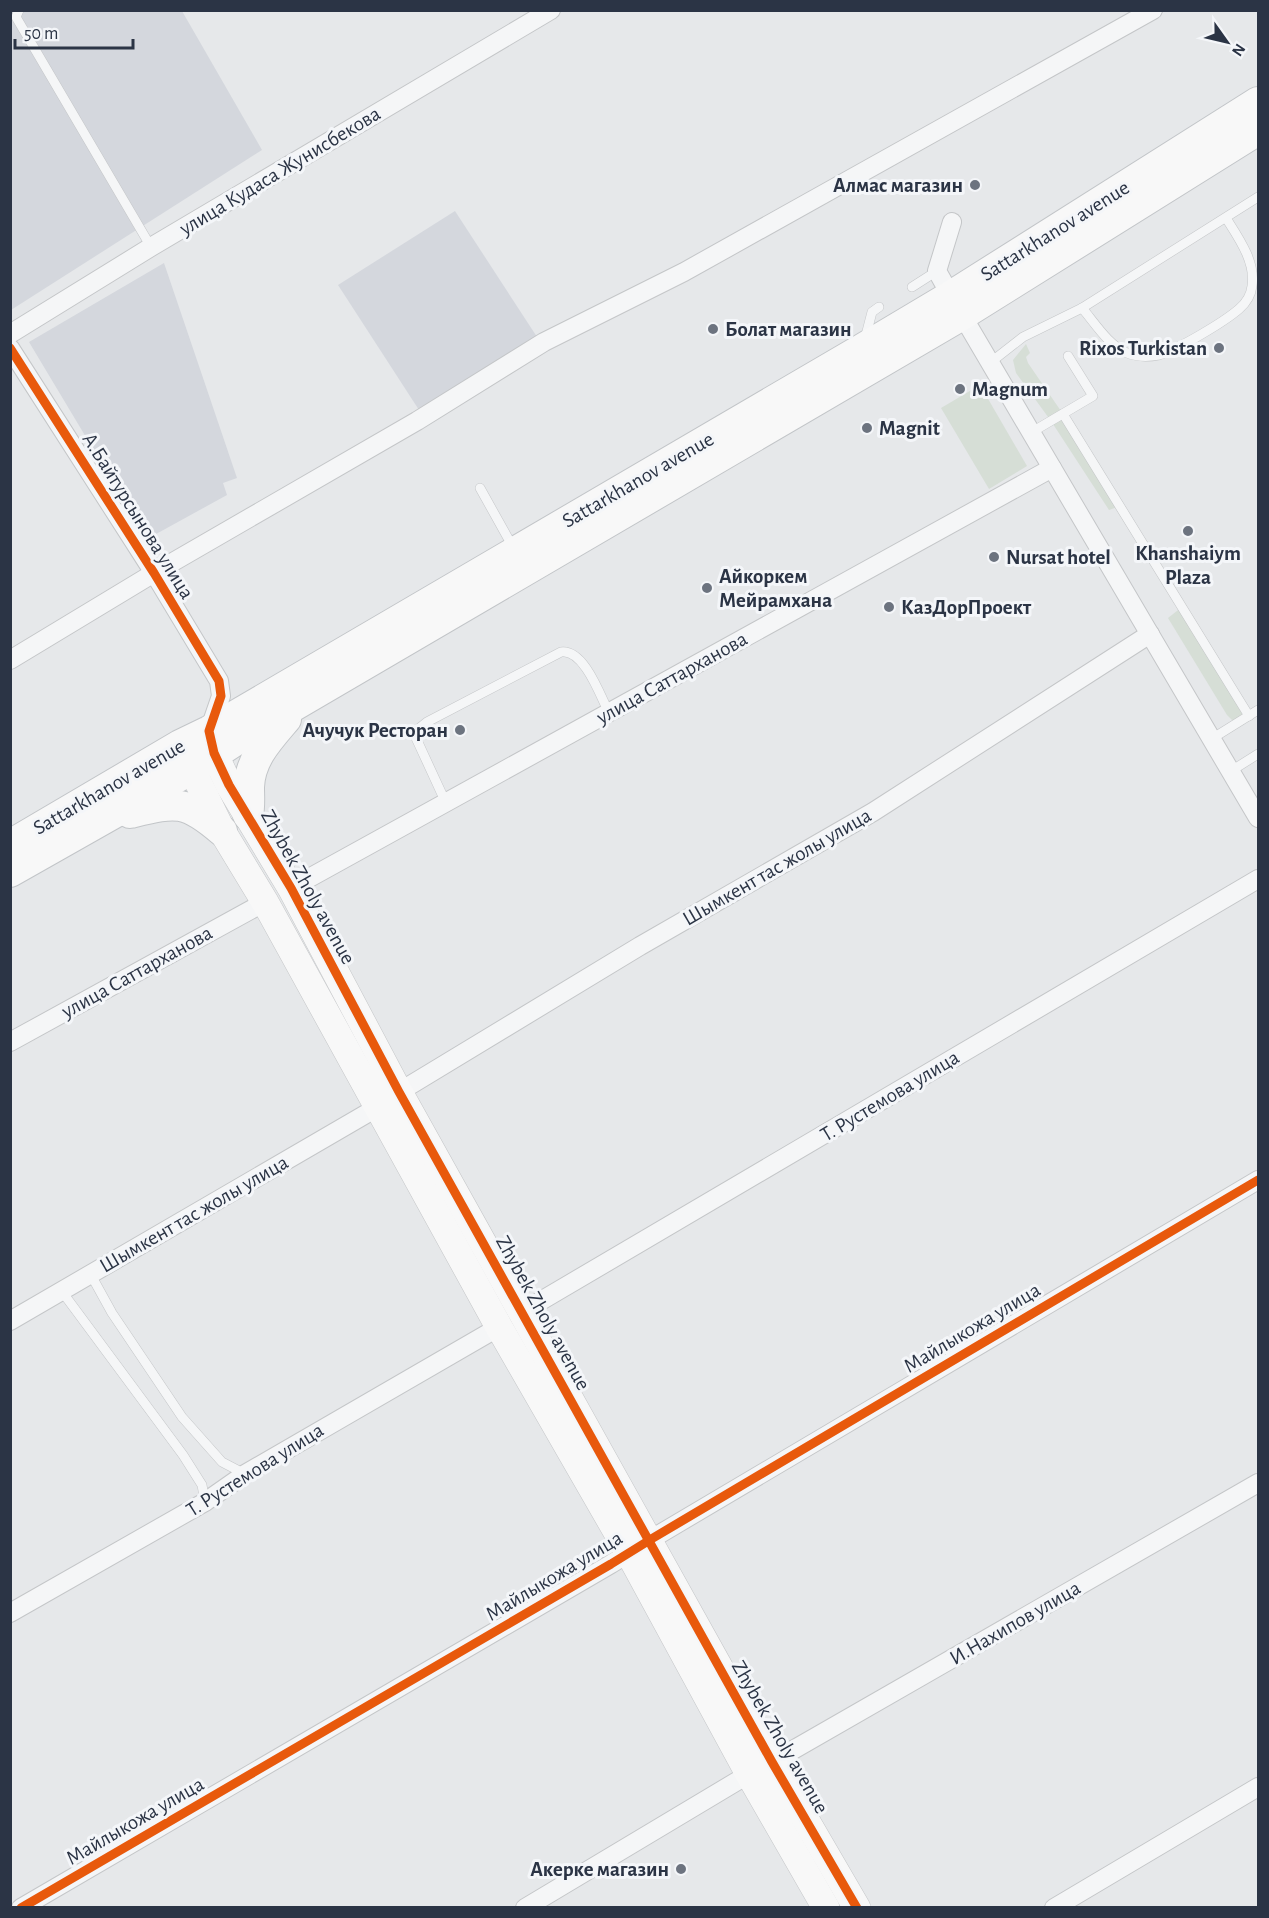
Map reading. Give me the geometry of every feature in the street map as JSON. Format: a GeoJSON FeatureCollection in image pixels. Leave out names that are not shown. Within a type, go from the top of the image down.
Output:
{"type":"FeatureCollection","features":[{"type":"Feature","properties":{"kind":"main road","name":"Sattarkhanov avenue"},"geometry":{"type":"LineString","coordinates":[[10,872],[68,825],[202,741],[516,551],[862,349],[1258,102]]}},
{"type":"Feature","properties":{"kind":"main road","name":"Sattarkhanov avenue"},"geometry":{"type":"LineString","coordinates":[[10,845],[68,825],[101,820],[202,741],[300,703],[950,294],[1258,130]]}},
{"type":"Feature","properties":{"kind":"main road"},"geometry":{"type":"LineString","coordinates":[[248,815],[249,787],[254,762],[262,746],[300,703]]}},
{"type":"Feature","properties":{"kind":"main road"},"geometry":{"type":"LineString","coordinates":[[101,820],[158,805],[176,805],[202,814],[222,831]]}},
{"type":"Feature","properties":{"kind":"street","name":"улица Кудаса Жунисбекова"},"geometry":{"type":"LineString","coordinates":[[10,334],[551,10]]}},
{"type":"Feature","properties":{"kind":"street"},"geometry":{"type":"LineString","coordinates":[[10,660],[154,573],[417,421],[544,342],[684,272],[1154,10]]}},
{"type":"Feature","properties":{"kind":"street"},"geometry":{"type":"LineString","coordinates":[[952,222],[950,294],[1258,818]]}},
{"type":"Feature","properties":{"kind":"street","name":"А.Байтурсынова улица"},"geometry":{"type":"LineString","coordinates":[[10,348],[154,573],[219,681],[220,696],[202,741]]}},
{"type":"Feature","properties":{"kind":"street","name":"улица Саттарханова"},"geometry":{"type":"LineString","coordinates":[[291,888],[1052,468]]}},
{"type":"Feature","properties":{"kind":"street","name":"Шымкент тас жолы улица"},"geometry":{"type":"LineString","coordinates":[[10,1321],[388,1100],[640,946],[873,812],[1150,634]]}},
{"type":"Feature","properties":{"kind":"street","name":"Zhybek Zholy avenue"},"geometry":{"type":"LineString","coordinates":[[202,741],[291,888],[388,1100],[499,1327],[639,1547]]}},
{"type":"Feature","properties":{"kind":"street","name":"Zhybek Zholy avenue"},"geometry":{"type":"LineString","coordinates":[[202,741],[222,831],[522,1312],[639,1547],[761,1768],[826,1908]]}},
{"type":"Feature","properties":{"kind":"street","name":"Т. Рустемова улица"},"geometry":{"type":"LineString","coordinates":[[522,1312],[1258,879]]}},
{"type":"Feature","properties":{"kind":"street","name":"улица Саттарханова"},"geometry":{"type":"LineString","coordinates":[[10,1042],[265,902]]}},
{"type":"Feature","properties":{"kind":"street","name":"Майлыкожа улица"},"geometry":{"type":"LineString","coordinates":[[21,1908],[385,1697],[1258,1180]]}},
{"type":"Feature","properties":{"kind":"street","name":"Т. Рустемова улица"},"geometry":{"type":"LineString","coordinates":[[10,1613],[205,1502],[244,1474],[499,1327]]}},
{"type":"Feature","properties":{"kind":"street","name":"И.Нахипов улица"},"geometry":{"type":"LineString","coordinates":[[525,1908],[761,1768],[1258,1483]]}},
{"type":"Feature","properties":{"kind":"street","name":"Zhybek Zholy avenue"},"geometry":{"type":"LineString","coordinates":[[761,1768],[857,1908]]}},
{"type":"Feature","properties":{"kind":"street"},"geometry":{"type":"LineString","coordinates":[[1054,1908],[1258,1787]]}},
{"type":"Feature","properties":{"kind":"lane"},"geometry":{"type":"LineString","coordinates":[[19,10],[16,17],[151,248]]}},
{"type":"Feature","properties":{"kind":"lane"},"geometry":{"type":"LineString","coordinates":[[991,362],[1023,337],[1082,308],[1258,197]]}},
{"type":"Feature","properties":{"kind":"lane"},"geometry":{"type":"LineString","coordinates":[[1082,308],[1120,350],[1142,356],[1173,350],[1239,310],[1250,295],[1252,272],[1240,240],[1226,218]]}},
{"type":"Feature","properties":{"kind":"lane"},"geometry":{"type":"LineString","coordinates":[[912,287],[950,294]]}},
{"type":"Feature","properties":{"kind":"lane"},"geometry":{"type":"LineString","coordinates":[[862,349],[872,312],[879,308]]}},
{"type":"Feature","properties":{"kind":"lane"},"geometry":{"type":"LineString","coordinates":[[1032,432],[1093,396],[1068,356]]}},
{"type":"Feature","properties":{"kind":"lane"},"geometry":{"type":"LineString","coordinates":[[1063,414],[1249,716]]}},
{"type":"Feature","properties":{"kind":"lane"},"geometry":{"type":"LineString","coordinates":[[480,488],[516,551]]}},
{"type":"Feature","properties":{"kind":"lane"},"geometry":{"type":"LineString","coordinates":[[446,803],[416,738],[417,730],[427,722],[561,652],[575,655],[584,665],[609,713]]}},
{"type":"Feature","properties":{"kind":"lane"},"geometry":{"type":"LineString","coordinates":[[1213,738],[1258,710]]}},
{"type":"Feature","properties":{"kind":"lane"},"geometry":{"type":"LineString","coordinates":[[1231,771],[1258,754]]}},
{"type":"Feature","properties":{"kind":"lane"},"geometry":{"type":"LineString","coordinates":[[91,1275],[111,1313],[182,1417],[222,1462],[244,1474]]}},
{"type":"Feature","properties":{"kind":"lane"},"geometry":{"type":"LineString","coordinates":[[58,1293],[66,1297],[183,1455],[202,1485],[205,1502]]}},
{"type":"Feature","properties":{"kind":"shaded area"},"geometry":{"type":"Polygon","coordinates":[[[11,11],[182,11],[262,150],[11,310],[11,11]]]}},
{"type":"Feature","properties":{"kind":"shaded area"},"geometry":{"type":"Polygon","coordinates":[[[455,211],[539,340],[419,410],[338,285],[455,211]]]}},
{"type":"Feature","properties":{"kind":"shaded area"},"geometry":{"type":"Polygon","coordinates":[[[164,263],[237,478],[223,483],[227,495],[147,539],[29,342],[164,263]]]}},
{"type":"Feature","properties":{"kind":"shaded area"},"geometry":{"type":"Polygon","coordinates":[[[1026,344],[1030,353],[1026,357],[1028,363],[1063,414],[1120,506],[1109,510],[1051,421],[1016,373],[1013,360],[1026,344]]]}},
{"type":"Feature","properties":{"kind":"shaded area"},"geometry":{"type":"Polygon","coordinates":[[[980,385],[1027,466],[989,489],[941,408],[980,385]]]}},
{"type":"Feature","properties":{"kind":"shaded area"},"geometry":{"type":"Polygon","coordinates":[[[1182,607],[1249,716],[1236,724],[1227,715],[1168,618],[1182,607]]]}},
{"type":"Feature","properties":{"kind":"cycle path"},"geometry":{"type":"LineString","coordinates":[[10,348],[154,573],[219,681],[221,696],[209,731],[214,753],[229,785],[291,888],[399,1092],[772,1762],[857,1908]]}},
{"type":"Feature","properties":{"kind":"cycle path"},"geometry":{"type":"LineString","coordinates":[[21,1908],[611,1564],[1258,1180]]}},
{"type":"Feature","properties":{"kind":"place","name":"Алмас магазин"},"geometry":{"type":"Point","coordinates":[975,185]}},
{"type":"Feature","properties":{"kind":"place","name":"Болат магазин"},"geometry":{"type":"Point","coordinates":[713,329]}},
{"type":"Feature","properties":{"kind":"place","name":"Rixos Turkistan"},"geometry":{"type":"Point","coordinates":[1219,348]}},
{"type":"Feature","properties":{"kind":"place","name":"Magnum"},"geometry":{"type":"Point","coordinates":[960,389]}},
{"type":"Feature","properties":{"kind":"place","name":"Magnit"},"geometry":{"type":"Point","coordinates":[867,428]}},
{"type":"Feature","properties":{"kind":"place","name":"Khanshaiym Plaza"},"geometry":{"type":"Point","coordinates":[1188,531]}},
{"type":"Feature","properties":{"kind":"place","name":"Nursat hotel"},"geometry":{"type":"Point","coordinates":[994,557]}},
{"type":"Feature","properties":{"kind":"place","name":"Айкоркем Мейрамхана"},"geometry":{"type":"Point","coordinates":[707,588]}},
{"type":"Feature","properties":{"kind":"place","name":"КазДорПроект"},"geometry":{"type":"Point","coordinates":[889,607]}},
{"type":"Feature","properties":{"kind":"place","name":"Ачучук Ресторан"},"geometry":{"type":"Point","coordinates":[460,730]}},
{"type":"Feature","properties":{"kind":"place","name":"Акерке магазин"},"geometry":{"type":"Point","coordinates":[681,1869]}}]}
